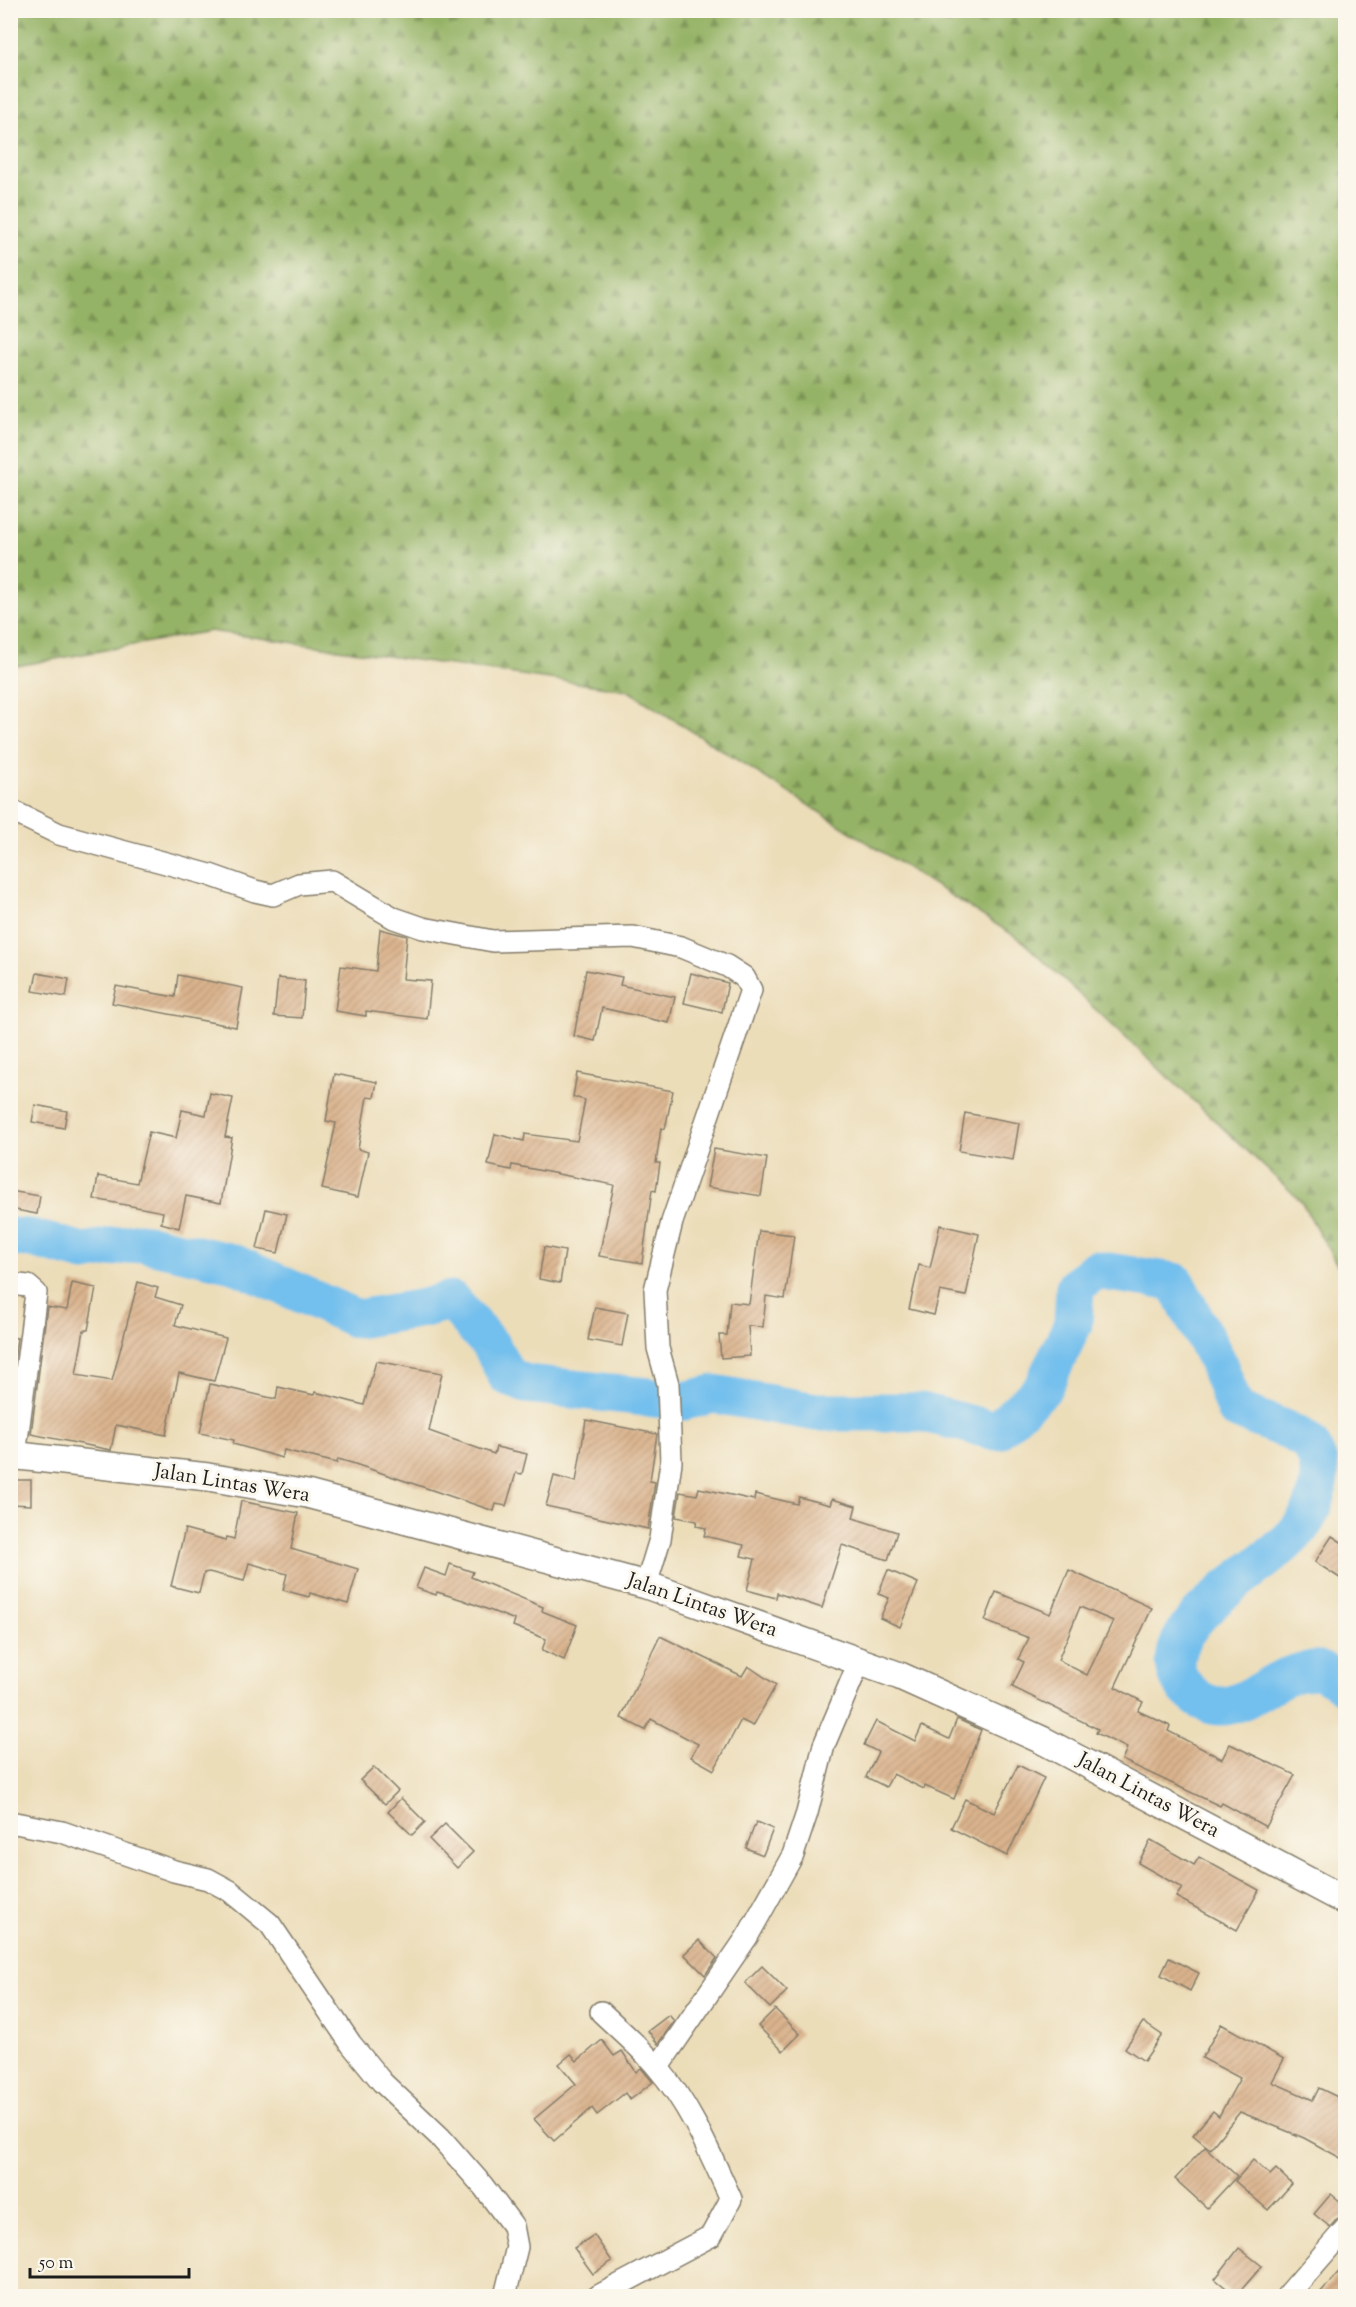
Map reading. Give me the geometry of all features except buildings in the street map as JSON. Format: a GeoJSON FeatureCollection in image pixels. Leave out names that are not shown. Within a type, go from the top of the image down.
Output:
{"type":"FeatureCollection","features":[{"type":"Feature","properties":{"kind":"main road","name":"Jalan Lintas Wera"},"geometry":{"type":"LineString","coordinates":[[13,1455],[208,1477],[307,1494],[646,1585],[860,1660],[1042,1740],[1346,1901]]}},
{"type":"Feature","properties":{"kind":"street"},"geometry":{"type":"LineString","coordinates":[[10,810],[59,834],[210,875],[255,891],[273,894],[299,884],[332,881],[394,918],[423,928],[493,941],[633,937],[681,947],[728,966],[744,977],[751,990],[672,1222],[655,1290],[658,1348],[668,1384],[671,1462],[669,1490],[660,1539],[646,1585]]}},
{"type":"Feature","properties":{"kind":"street"},"geometry":{"type":"LineString","coordinates":[[10,1284],[27,1286],[36,1293],[13,1455]]}},
{"type":"Feature","properties":{"kind":"street"},"geometry":{"type":"LineString","coordinates":[[658,2067],[747,1937],[793,1855],[807,1813],[824,1745],[860,1660]]}},
{"type":"Feature","properties":{"kind":"street"},"geometry":{"type":"LineString","coordinates":[[10,1822],[62,1832],[174,1871],[208,1879],[230,1891],[270,1924],[351,2044],[382,2082],[416,2112],[462,2162],[513,2226],[517,2247],[505,2296]]}},
{"type":"Feature","properties":{"kind":"street"},"geometry":{"type":"LineString","coordinates":[[598,2296],[711,2236],[731,2199],[699,2128],[658,2067],[601,2012]]}},
{"type":"Feature","properties":{"kind":"street"},"geometry":{"type":"LineString","coordinates":[[1287,2296],[1346,2228]]}},
{"type":"Feature","properties":{"kind":"green space"},"geometry":{"type":"Polygon","coordinates":[[[11,10],[1345,11],[1345,1279],[1301,1201],[1021,940],[627,690],[210,631],[11,667],[11,10]]]}},
{"type":"Feature","properties":{"kind":"waterway"},"geometry":{"type":"LineString","coordinates":[[10,1237],[31,1238],[84,1252],[140,1242],[233,1263],[357,1319],[424,1308],[451,1300],[492,1347],[507,1376],[526,1384],[684,1401],[714,1394],[816,1412],[921,1412],[996,1431],[1042,1389],[1073,1324],[1075,1287],[1095,1270],[1175,1282],[1217,1361],[1235,1409],[1302,1438],[1313,1450],[1319,1472],[1316,1497],[1305,1521],[1283,1545],[1219,1595],[1200,1614],[1185,1633],[1176,1653],[1177,1673],[1190,1692],[1205,1703],[1219,1706],[1233,1704],[1289,1676],[1313,1670],[1325,1673],[1346,1686]]}}]}
